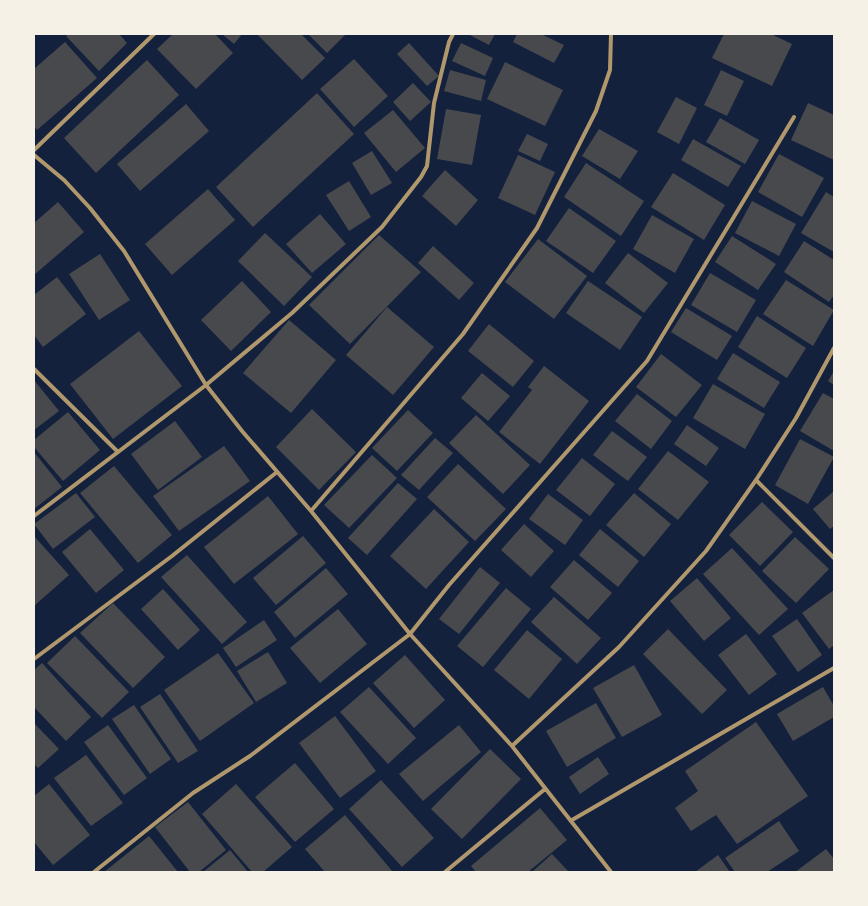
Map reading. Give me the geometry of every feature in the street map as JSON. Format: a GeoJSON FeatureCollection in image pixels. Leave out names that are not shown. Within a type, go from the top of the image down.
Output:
{"type":"FeatureCollection","features":[{"type":"Feature","properties":{"kind":"street"},"geometry":{"type":"LineString","coordinates":[[34,150],[154,34]]}},
{"type":"Feature","properties":{"kind":"street"},"geometry":{"type":"LineString","coordinates":[[34,516],[206,385],[292,313],[382,227],[421,177],[427,166],[434,103],[449,42],[454,34]]}},
{"type":"Feature","properties":{"kind":"street"},"geometry":{"type":"LineString","coordinates":[[311,511],[463,334],[537,228],[596,111],[610,70],[611,34]]}},
{"type":"Feature","properties":{"kind":"street"},"geometry":{"type":"LineString","coordinates":[[94,872],[193,793],[250,756],[410,634],[449,586],[647,361],[794,116]]}},
{"type":"Feature","properties":{"kind":"street"},"geometry":{"type":"LineString","coordinates":[[34,155],[64,180],[90,208],[124,251],[206,385],[242,431],[311,511],[410,634],[512,746],[545,789],[572,820],[611,872]]}},
{"type":"Feature","properties":{"kind":"street"},"geometry":{"type":"LineString","coordinates":[[512,746],[619,647],[706,551],[756,480],[796,418],[834,348]]}},
{"type":"Feature","properties":{"kind":"street"},"geometry":{"type":"LineString","coordinates":[[34,369],[118,452]]}},
{"type":"Feature","properties":{"kind":"street"},"geometry":{"type":"LineString","coordinates":[[34,659],[172,556],[277,472]]}},
{"type":"Feature","properties":{"kind":"street"},"geometry":{"type":"LineString","coordinates":[[756,480],[834,558]]}},
{"type":"Feature","properties":{"kind":"street"},"geometry":{"type":"LineString","coordinates":[[572,820],[834,668]]}},
{"type":"Feature","properties":{"kind":"street"},"geometry":{"type":"LineString","coordinates":[[445,872],[545,789]]}},
{"type":"Feature","properties":{"kind":"building"},"geometry":{"type":"Polygon","coordinates":[[[68,34],[119,34],[127,43],[99,71],[66,36],[68,34]]]}},
{"type":"Feature","properties":{"kind":"building"},"geometry":{"type":"Polygon","coordinates":[[[173,34],[215,34],[233,53],[196,89],[157,49],[173,34]]]}},
{"type":"Feature","properties":{"kind":"building"},"geometry":{"type":"Polygon","coordinates":[[[222,34],[242,34],[234,44],[222,34]]]}},
{"type":"Feature","properties":{"kind":"building"},"geometry":{"type":"Polygon","coordinates":[[[257,34],[301,34],[325,58],[302,80],[257,34]]]}},
{"type":"Feature","properties":{"kind":"building"},"geometry":{"type":"Polygon","coordinates":[[[308,34],[346,34],[327,53],[308,34]]]}},
{"type":"Feature","properties":{"kind":"building"},"geometry":{"type":"Polygon","coordinates":[[[468,34],[495,34],[489,45],[468,34]]]}},
{"type":"Feature","properties":{"kind":"building"},"geometry":{"type":"Polygon","coordinates":[[[517,34],[541,34],[564,45],[554,63],[513,42],[517,34]]]}},
{"type":"Feature","properties":{"kind":"building"},"geometry":{"type":"Polygon","coordinates":[[[724,34],[771,34],[792,44],[772,86],[712,58],[724,34]]]}},
{"type":"Feature","properties":{"kind":"building"},"geometry":{"type":"Polygon","coordinates":[[[65,42],[97,78],[37,130],[34,126],[34,69],[65,42]]]}},
{"type":"Feature","properties":{"kind":"building"},"geometry":{"type":"Polygon","coordinates":[[[409,43],[439,76],[427,86],[397,54],[409,43]]]}},
{"type":"Feature","properties":{"kind":"building"},"geometry":{"type":"Polygon","coordinates":[[[461,43],[493,58],[485,76],[452,61],[461,43]]]}},
{"type":"Feature","properties":{"kind":"building"},"geometry":{"type":"Polygon","coordinates":[[[354,59],[388,96],[354,127],[320,89],[354,59]]]}},
{"type":"Feature","properties":{"kind":"building"},"geometry":{"type":"Polygon","coordinates":[[[147,60],[179,95],[96,173],[64,138],[147,60]]]}},
{"type":"Feature","properties":{"kind":"building"},"geometry":{"type":"Polygon","coordinates":[[[505,62],[563,90],[545,126],[487,99],[505,62]]]}},
{"type":"Feature","properties":{"kind":"building"},"geometry":{"type":"Polygon","coordinates":[[[450,70],[486,80],[481,101],[444,91],[450,70]]]}},
{"type":"Feature","properties":{"kind":"building"},"geometry":{"type":"Polygon","coordinates":[[[721,70],[744,81],[727,116],[704,105],[721,70]]]}},
{"type":"Feature","properties":{"kind":"building"},"geometry":{"type":"Polygon","coordinates":[[[413,83],[431,102],[410,121],[393,102],[413,83]]]}},
{"type":"Feature","properties":{"kind":"building"},"geometry":{"type":"Polygon","coordinates":[[[317,93],[354,134],[253,227],[216,187],[317,93]]]}},
{"type":"Feature","properties":{"kind":"building"},"geometry":{"type":"Polygon","coordinates":[[[676,97],[697,108],[679,144],[657,132],[676,97]]]}},
{"type":"Feature","properties":{"kind":"building"},"geometry":{"type":"Polygon","coordinates":[[[808,103],[834,115],[834,160],[791,140],[808,103]]]}},
{"type":"Feature","properties":{"kind":"building"},"geometry":{"type":"Polygon","coordinates":[[[186,104],[209,131],[140,191],[117,164],[186,104]]]}},
{"type":"Feature","properties":{"kind":"building"},"geometry":{"type":"Polygon","coordinates":[[[446,109],[481,115],[472,165],[437,159],[446,109]]]}},
{"type":"Feature","properties":{"kind":"building"},"geometry":{"type":"Polygon","coordinates":[[[393,110],[425,148],[396,172],[364,133],[393,110]]]}},
{"type":"Feature","properties":{"kind":"building"},"geometry":{"type":"Polygon","coordinates":[[[720,118],[759,140],[745,164],[706,142],[720,118]]]}},
{"type":"Feature","properties":{"kind":"building"},"geometry":{"type":"Polygon","coordinates":[[[599,129],[638,151],[620,179],[582,156],[599,129]]]}},
{"type":"Feature","properties":{"kind":"building"},"geometry":{"type":"Polygon","coordinates":[[[527,134],[548,144],[540,161],[518,151],[527,134]]]}},
{"type":"Feature","properties":{"kind":"building"},"geometry":{"type":"Polygon","coordinates":[[[693,139],[741,166],[728,187],[681,160],[693,139]]]}},
{"type":"Feature","properties":{"kind":"building"},"geometry":{"type":"Polygon","coordinates":[[[372,151],[392,183],[371,195],[352,163],[372,151]]]}},
{"type":"Feature","properties":{"kind":"building"},"geometry":{"type":"Polygon","coordinates":[[[779,154],[824,178],[802,217],[758,192],[779,154]]]}},
{"type":"Feature","properties":{"kind":"building"},"geometry":{"type":"Polygon","coordinates":[[[518,155],[555,172],[535,215],[498,198],[518,155]]]}},
{"type":"Feature","properties":{"kind":"building"},"geometry":{"type":"Polygon","coordinates":[[[586,163],[644,201],[621,236],[564,197],[586,163]]]}},
{"type":"Feature","properties":{"kind":"building"},"geometry":{"type":"Polygon","coordinates":[[[445,170],[478,200],[456,226],[422,196],[445,170]]]}},
{"type":"Feature","properties":{"kind":"building"},"geometry":{"type":"Polygon","coordinates":[[[673,173],[725,205],[704,240],[651,207],[673,173]]]}},
{"type":"Feature","properties":{"kind":"building"},"geometry":{"type":"Polygon","coordinates":[[[349,181],[371,217],[349,231],[326,195],[349,181]]]}},
{"type":"Feature","properties":{"kind":"building"},"geometry":{"type":"Polygon","coordinates":[[[208,189],[235,220],[172,275],[145,244],[208,189]]]}},
{"type":"Feature","properties":{"kind":"building"},"geometry":{"type":"Polygon","coordinates":[[[826,192],[834,197],[834,252],[801,233],[826,192]]]}},
{"type":"Feature","properties":{"kind":"building"},"geometry":{"type":"Polygon","coordinates":[[[752,201],[796,224],[779,256],[735,233],[752,201]]]}},
{"type":"Feature","properties":{"kind":"building"},"geometry":{"type":"Polygon","coordinates":[[[58,202],[84,232],[34,275],[34,223],[58,202]]]}},
{"type":"Feature","properties":{"kind":"building"},"geometry":{"type":"Polygon","coordinates":[[[569,208],[616,241],[593,273],[546,241],[569,208]]]}},
{"type":"Feature","properties":{"kind":"building"},"geometry":{"type":"Polygon","coordinates":[[[320,214],[346,244],[312,273],[286,244],[320,214]]]}},
{"type":"Feature","properties":{"kind":"building"},"geometry":{"type":"Polygon","coordinates":[[[652,215],[694,239],[675,273],[633,249],[652,215]]]}},
{"type":"Feature","properties":{"kind":"building"},"geometry":{"type":"Polygon","coordinates":[[[265,233],[312,277],[284,306],[238,261],[265,233]]]}},
{"type":"Feature","properties":{"kind":"building"},"geometry":{"type":"Polygon","coordinates":[[[379,235],[421,272],[350,344],[309,305],[379,235]]]}},
{"type":"Feature","properties":{"kind":"building"},"geometry":{"type":"Polygon","coordinates":[[[732,236],[776,264],[758,290],[715,262],[732,236]]]}},
{"type":"Feature","properties":{"kind":"building"},"geometry":{"type":"Polygon","coordinates":[[[538,239],[587,276],[554,319],[505,282],[538,239]]]}},
{"type":"Feature","properties":{"kind":"building"},"geometry":{"type":"Polygon","coordinates":[[[804,241],[834,260],[834,295],[829,302],[784,272],[804,241]]]}},
{"type":"Feature","properties":{"kind":"building"},"geometry":{"type":"Polygon","coordinates":[[[433,246],[474,283],[459,300],[418,263],[433,246]]]}},
{"type":"Feature","properties":{"kind":"building"},"geometry":{"type":"Polygon","coordinates":[[[628,253],[668,283],[644,313],[605,283],[628,253]]]}},
{"type":"Feature","properties":{"kind":"building"},"geometry":{"type":"Polygon","coordinates":[[[100,254],[130,300],[99,320],[69,274],[100,254]]]}},
{"type":"Feature","properties":{"kind":"building"},"geometry":{"type":"Polygon","coordinates":[[[710,273],[756,300],[737,332],[691,305],[710,273]]]}},
{"type":"Feature","properties":{"kind":"building"},"geometry":{"type":"Polygon","coordinates":[[[57,277],[86,314],[43,347],[34,335],[34,295],[57,277]]]}},
{"type":"Feature","properties":{"kind":"building"},"geometry":{"type":"Polygon","coordinates":[[[786,280],[834,310],[813,346],[763,314],[786,280]]]}},
{"type":"Feature","properties":{"kind":"building"},"geometry":{"type":"Polygon","coordinates":[[[242,281],[271,312],[231,351],[201,320],[242,281]]]}},
{"type":"Feature","properties":{"kind":"building"},"geometry":{"type":"Polygon","coordinates":[[[588,281],[642,317],[620,350],[566,313],[588,281]]]}},
{"type":"Feature","properties":{"kind":"building"},"geometry":{"type":"Polygon","coordinates":[[[387,307],[434,347],[393,395],[346,355],[387,307]]]}},
{"type":"Feature","properties":{"kind":"building"},"geometry":{"type":"Polygon","coordinates":[[[686,308],[732,336],[717,360],[671,332],[686,308]]]}},
{"type":"Feature","properties":{"kind":"building"},"geometry":{"type":"Polygon","coordinates":[[[757,316],[806,348],[787,378],[738,347],[757,316]]]}},
{"type":"Feature","properties":{"kind":"building"},"geometry":{"type":"Polygon","coordinates":[[[289,320],[336,360],[291,413],[243,373],[289,320]]]}},
{"type":"Feature","properties":{"kind":"building"},"geometry":{"type":"Polygon","coordinates":[[[489,324],[534,361],[513,387],[468,351],[489,324]]]}},
{"type":"Feature","properties":{"kind":"building"},"geometry":{"type":"Polygon","coordinates":[[[139,331],[182,386],[113,439],[70,384],[139,331]]]}},
{"type":"Feature","properties":{"kind":"building"},"geometry":{"type":"Polygon","coordinates":[[[733,353],[780,382],[764,408],[717,379],[733,353]]]}},
{"type":"Feature","properties":{"kind":"building"},"geometry":{"type":"Polygon","coordinates":[[[661,354],[702,385],[676,417],[636,387],[661,354]]]}},
{"type":"Feature","properties":{"kind":"building"},"geometry":{"type":"Polygon","coordinates":[[[544,366],[589,401],[540,464],[499,432],[532,390],[528,387],[544,366]]]}},
{"type":"Feature","properties":{"kind":"building"},"geometry":{"type":"Polygon","coordinates":[[[834,371],[834,385],[828,381],[834,371]]]}},
{"type":"Feature","properties":{"kind":"building"},"geometry":{"type":"Polygon","coordinates":[[[482,373],[510,396],[488,421],[461,398],[482,373]]]}},
{"type":"Feature","properties":{"kind":"building"},"geometry":{"type":"Polygon","coordinates":[[[34,380],[59,411],[34,430],[34,380]]]}},
{"type":"Feature","properties":{"kind":"building"},"geometry":{"type":"Polygon","coordinates":[[[713,384],[765,414],[745,449],[693,418],[713,384]]]}},
{"type":"Feature","properties":{"kind":"building"},"geometry":{"type":"Polygon","coordinates":[[[823,393],[834,399],[834,451],[800,431],[823,393]]]}},
{"type":"Feature","properties":{"kind":"building"},"geometry":{"type":"Polygon","coordinates":[[[637,394],[672,421],[651,449],[615,421],[637,394]]]}},
{"type":"Feature","properties":{"kind":"building"},"geometry":{"type":"Polygon","coordinates":[[[312,409],[356,452],[319,490],[276,447],[312,409]]]}},
{"type":"Feature","properties":{"kind":"building"},"geometry":{"type":"Polygon","coordinates":[[[408,410],[433,433],[397,471],[372,448],[408,410]]]}},
{"type":"Feature","properties":{"kind":"building"},"geometry":{"type":"Polygon","coordinates":[[[68,412],[100,450],[63,481],[34,447],[34,440],[68,412]]]}},
{"type":"Feature","properties":{"kind":"building"},"geometry":{"type":"Polygon","coordinates":[[[476,415],[530,465],[503,494],[449,443],[476,415]]]}},
{"type":"Feature","properties":{"kind":"building"},"geometry":{"type":"Polygon","coordinates":[[[175,421],[202,457],[158,490],[131,454],[175,421]]]}},
{"type":"Feature","properties":{"kind":"building"},"geometry":{"type":"Polygon","coordinates":[[[687,425],[719,448],[706,466],[674,444],[687,425]]]}},
{"type":"Feature","properties":{"kind":"building"},"geometry":{"type":"Polygon","coordinates":[[[612,431],[647,457],[628,481],[593,455],[612,431]]]}},
{"type":"Feature","properties":{"kind":"building"},"geometry":{"type":"Polygon","coordinates":[[[435,438],[453,453],[419,490],[401,475],[435,438]]]}},
{"type":"Feature","properties":{"kind":"building"},"geometry":{"type":"Polygon","coordinates":[[[800,439],[834,457],[808,504],[775,485],[800,439]]]}},
{"type":"Feature","properties":{"kind":"building"},"geometry":{"type":"Polygon","coordinates":[[[224,446],[250,481],[179,531],[153,496],[224,446]]]}},
{"type":"Feature","properties":{"kind":"building"},"geometry":{"type":"Polygon","coordinates":[[[668,451],[709,482],[678,520],[638,489],[668,451]]]}},
{"type":"Feature","properties":{"kind":"building"},"geometry":{"type":"Polygon","coordinates":[[[34,452],[62,487],[34,509],[34,452]]]}},
{"type":"Feature","properties":{"kind":"building"},"geometry":{"type":"Polygon","coordinates":[[[372,455],[397,478],[349,528],[324,505],[372,455]]]}},
{"type":"Feature","properties":{"kind":"building"},"geometry":{"type":"Polygon","coordinates":[[[582,458],[615,484],[590,516],[556,490],[582,458]]]}},
{"type":"Feature","properties":{"kind":"building"},"geometry":{"type":"Polygon","coordinates":[[[458,464],[506,509],[475,541],[427,497],[458,464]]]}},
{"type":"Feature","properties":{"kind":"building"},"geometry":{"type":"Polygon","coordinates":[[[114,466],[172,535],[138,563],[80,493],[114,466]]]}},
{"type":"Feature","properties":{"kind":"building"},"geometry":{"type":"Polygon","coordinates":[[[398,483],[417,499],[367,555],[348,538],[398,483]]]}},
{"type":"Feature","properties":{"kind":"building"},"geometry":{"type":"Polygon","coordinates":[[[834,491],[834,526],[830,529],[813,509],[834,491]]]}},
{"type":"Feature","properties":{"kind":"building"},"geometry":{"type":"Polygon","coordinates":[[[76,493],[95,517],[53,549],[34,524],[76,493]]]}},
{"type":"Feature","properties":{"kind":"building"},"geometry":{"type":"Polygon","coordinates":[[[634,493],[671,524],[644,557],[606,525],[634,493]]]}},
{"type":"Feature","properties":{"kind":"building"},"geometry":{"type":"Polygon","coordinates":[[[548,494],[583,520],[565,545],[529,519],[548,494]]]}},
{"type":"Feature","properties":{"kind":"building"},"geometry":{"type":"Polygon","coordinates":[[[268,496],[298,534],[234,584],[204,547],[268,496]]]}},
{"type":"Feature","properties":{"kind":"building"},"geometry":{"type":"Polygon","coordinates":[[[762,502],[793,532],[760,566],[729,535],[762,502]]]}},
{"type":"Feature","properties":{"kind":"building"},"geometry":{"type":"Polygon","coordinates":[[[434,509],[469,542],[426,589],[390,556],[434,509]]]}},
{"type":"Feature","properties":{"kind":"building"},"geometry":{"type":"Polygon","coordinates":[[[524,524],[554,551],[531,577],[501,550],[524,524]]]}},
{"type":"Feature","properties":{"kind":"building"},"geometry":{"type":"Polygon","coordinates":[[[90,529],[124,570],[96,593],[62,552],[90,529]]]}},
{"type":"Feature","properties":{"kind":"building"},"geometry":{"type":"Polygon","coordinates":[[[600,529],[639,561],[618,587],[579,555],[600,529]]]}},
{"type":"Feature","properties":{"kind":"building"},"geometry":{"type":"Polygon","coordinates":[[[34,536],[69,575],[34,606],[34,536]]]}},
{"type":"Feature","properties":{"kind":"building"},"geometry":{"type":"Polygon","coordinates":[[[303,536],[326,563],[276,605],[253,578],[303,536]]]}},
{"type":"Feature","properties":{"kind":"building"},"geometry":{"type":"Polygon","coordinates":[[[795,537],[829,569],[796,603],[762,571],[795,537]]]}},
{"type":"Feature","properties":{"kind":"building"},"geometry":{"type":"Polygon","coordinates":[[[732,548],[788,609],[759,635],[703,574],[732,548]]]}},
{"type":"Feature","properties":{"kind":"building"},"geometry":{"type":"Polygon","coordinates":[[[187,555],[247,622],[222,644],[161,577],[187,555]]]}},
{"type":"Feature","properties":{"kind":"building"},"geometry":{"type":"Polygon","coordinates":[[[574,560],[612,593],[588,620],[550,587],[574,560]]]}},
{"type":"Feature","properties":{"kind":"building"},"geometry":{"type":"Polygon","coordinates":[[[480,567],[500,583],[459,634],[439,619],[480,567]]]}},
{"type":"Feature","properties":{"kind":"building"},"geometry":{"type":"Polygon","coordinates":[[[326,568],[348,594],[295,638],[274,612],[326,568]]]}},
{"type":"Feature","properties":{"kind":"building"},"geometry":{"type":"Polygon","coordinates":[[[697,578],[731,618],[704,641],[670,601],[697,578]]]}},
{"type":"Feature","properties":{"kind":"building"},"geometry":{"type":"Polygon","coordinates":[[[506,588],[531,609],[483,667],[457,646],[506,588]]]}},
{"type":"Feature","properties":{"kind":"building"},"geometry":{"type":"Polygon","coordinates":[[[163,589],[200,630],[178,650],[141,609],[163,589]]]}},
{"type":"Feature","properties":{"kind":"building"},"geometry":{"type":"Polygon","coordinates":[[[834,590],[834,645],[829,649],[802,613],[834,590]]]}},
{"type":"Feature","properties":{"kind":"building"},"geometry":{"type":"Polygon","coordinates":[[[554,597],[601,638],[577,664],[531,622],[554,597]]]}},
{"type":"Feature","properties":{"kind":"building"},"geometry":{"type":"Polygon","coordinates":[[[113,603],[165,657],[133,688],[80,633],[113,603]]]}},
{"type":"Feature","properties":{"kind":"building"},"geometry":{"type":"Polygon","coordinates":[[[338,609],[367,644],[320,683],[290,648],[338,609]]]}},
{"type":"Feature","properties":{"kind":"building"},"geometry":{"type":"Polygon","coordinates":[[[797,619],[822,655],[798,672],[772,636],[797,619]]]}},
{"type":"Feature","properties":{"kind":"building"},"geometry":{"type":"Polygon","coordinates":[[[264,620],[277,640],[236,667],[223,648],[264,620]]]}},
{"type":"Feature","properties":{"kind":"building"},"geometry":{"type":"Polygon","coordinates":[[[668,629],[727,690],[702,714],[643,654],[668,629]]]}},
{"type":"Feature","properties":{"kind":"building"},"geometry":{"type":"Polygon","coordinates":[[[527,630],[562,659],[529,699],[494,670],[527,630]]]}},
{"type":"Feature","properties":{"kind":"building"},"geometry":{"type":"Polygon","coordinates":[[[746,634],[777,674],[749,695],[718,655],[746,634]]]}},
{"type":"Feature","properties":{"kind":"building"},"geometry":{"type":"Polygon","coordinates":[[[75,636],[129,692],[102,718],[47,663],[75,636]]]}},
{"type":"Feature","properties":{"kind":"building"},"geometry":{"type":"Polygon","coordinates":[[[268,652],[287,683],[256,702],[237,671],[268,652]]]}},
{"type":"Feature","properties":{"kind":"building"},"geometry":{"type":"Polygon","coordinates":[[[218,653],[254,703],[200,741],[164,690],[218,653]]]}},
{"type":"Feature","properties":{"kind":"building"},"geometry":{"type":"Polygon","coordinates":[[[405,655],[445,700],[414,728],[373,683],[405,655]]]}},
{"type":"Feature","properties":{"kind":"building"},"geometry":{"type":"Polygon","coordinates":[[[42,663],[91,717],[66,741],[34,707],[34,670],[42,663]]]}},
{"type":"Feature","properties":{"kind":"building"},"geometry":{"type":"Polygon","coordinates":[[[634,665],[662,715],[622,737],[593,688],[634,665]]]}},
{"type":"Feature","properties":{"kind":"building"},"geometry":{"type":"Polygon","coordinates":[[[369,687],[416,738],[388,764],[340,712],[369,687]]]}},
{"type":"Feature","properties":{"kind":"building"},"geometry":{"type":"Polygon","coordinates":[[[823,687],[834,706],[834,717],[793,741],[777,714],[823,687]]]}},
{"type":"Feature","properties":{"kind":"building"},"geometry":{"type":"Polygon","coordinates":[[[160,694],[198,751],[178,763],[140,707],[160,694]]]}},
{"type":"Feature","properties":{"kind":"building"},"geometry":{"type":"Polygon","coordinates":[[[596,703],[616,738],[567,767],[546,731],[596,703]]]}},
{"type":"Feature","properties":{"kind":"building"},"geometry":{"type":"Polygon","coordinates":[[[134,705],[171,759],[150,774],[112,719],[134,705]]]}},
{"type":"Feature","properties":{"kind":"building"},"geometry":{"type":"Polygon","coordinates":[[[335,716],[376,771],[340,798],[299,743],[335,716]]]}},
{"type":"Feature","properties":{"kind":"building"},"geometry":{"type":"Polygon","coordinates":[[[756,722],[808,796],[737,844],[716,815],[691,831],[675,808],[698,791],[685,771],[756,722]]]}},
{"type":"Feature","properties":{"kind":"building"},"geometry":{"type":"Polygon","coordinates":[[[34,723],[59,749],[38,768],[34,764],[34,723]]]}},
{"type":"Feature","properties":{"kind":"building"},"geometry":{"type":"Polygon","coordinates":[[[108,725],[147,778],[124,795],[84,742],[108,725]]]}},
{"type":"Feature","properties":{"kind":"building"},"geometry":{"type":"Polygon","coordinates":[[[459,725],[481,752],[423,801],[399,774],[459,725]]]}},
{"type":"Feature","properties":{"kind":"building"},"geometry":{"type":"Polygon","coordinates":[[[490,749],[521,779],[462,839],[431,809],[490,749]]]}},
{"type":"Feature","properties":{"kind":"building"},"geometry":{"type":"Polygon","coordinates":[[[86,755],[123,803],[91,826],[54,778],[86,755]]]}},
{"type":"Feature","properties":{"kind":"building"},"geometry":{"type":"Polygon","coordinates":[[[598,757],[609,774],[580,794],[569,777],[598,757]]]}},
{"type":"Feature","properties":{"kind":"building"},"geometry":{"type":"Polygon","coordinates":[[[295,763],[334,809],[295,842],[255,797],[295,763]]]}},
{"type":"Feature","properties":{"kind":"building"},"geometry":{"type":"Polygon","coordinates":[[[381,780],[434,838],[402,867],[349,809],[381,780]]]}},
{"type":"Feature","properties":{"kind":"building"},"geometry":{"type":"Polygon","coordinates":[[[49,784],[90,835],[53,865],[34,842],[34,796],[49,784]]]}},
{"type":"Feature","properties":{"kind":"building"},"geometry":{"type":"Polygon","coordinates":[[[236,784],[292,847],[263,872],[252,872],[202,814],[236,784]]]}},
{"type":"Feature","properties":{"kind":"building"},"geometry":{"type":"Polygon","coordinates":[[[188,802],[226,850],[199,872],[190,872],[155,827],[188,802]]]}},
{"type":"Feature","properties":{"kind":"building"},"geometry":{"type":"Polygon","coordinates":[[[540,808],[567,840],[528,872],[476,872],[471,866],[540,808]]]}},
{"type":"Feature","properties":{"kind":"building"},"geometry":{"type":"Polygon","coordinates":[[[345,815],[393,872],[325,872],[305,849],[345,815]]]}},
{"type":"Feature","properties":{"kind":"building"},"geometry":{"type":"Polygon","coordinates":[[[779,821],[799,851],[767,872],[735,872],[725,858],[779,821]]]}},
{"type":"Feature","properties":{"kind":"building"},"geometry":{"type":"Polygon","coordinates":[[[149,836],[178,872],[104,872],[149,836]]]}},
{"type":"Feature","properties":{"kind":"building"},"geometry":{"type":"Polygon","coordinates":[[[826,849],[834,859],[834,872],[795,872],[826,849]]]}},
{"type":"Feature","properties":{"kind":"building"},"geometry":{"type":"Polygon","coordinates":[[[230,850],[248,872],[203,872],[230,850]]]}},
{"type":"Feature","properties":{"kind":"building"},"geometry":{"type":"Polygon","coordinates":[[[552,854],[569,872],[532,872],[552,854]]]}},
{"type":"Feature","properties":{"kind":"building"},"geometry":{"type":"Polygon","coordinates":[[[718,855],[730,872],[695,872],[718,855]]]}}]}
